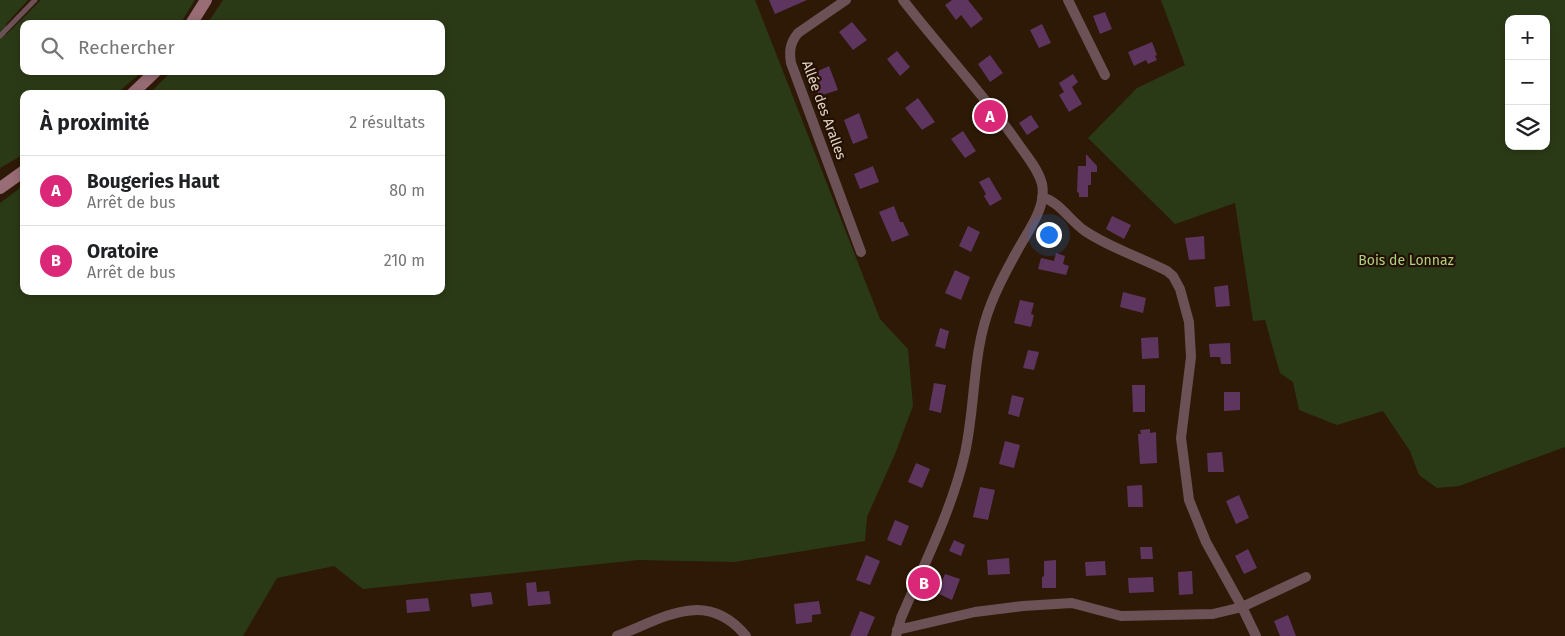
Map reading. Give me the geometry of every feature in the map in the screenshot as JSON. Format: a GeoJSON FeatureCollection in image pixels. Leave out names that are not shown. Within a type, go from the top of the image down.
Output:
{"type":"FeatureCollection","features":[{"type":"Feature","properties":{"kind":"main road"},"geometry":{"type":"LineString","coordinates":[[194,20],[206,0]]}},
{"type":"Feature","properties":{"kind":"main road"},"geometry":{"type":"LineString","coordinates":[[136,90],[152,75]]}},
{"type":"Feature","properties":{"kind":"main road"},"geometry":{"type":"LineString","coordinates":[[0,188],[20,174]]}},
{"type":"Feature","properties":{"kind":"street","name":"Allée des Aralles"},"geometry":{"type":"LineString","coordinates":[[846,0],[798,33],[793,41],[790,53],[791,63],[861,252]]}},
{"type":"Feature","properties":{"kind":"street"},"geometry":{"type":"LineString","coordinates":[[897,633],[955,489],[966,444],[976,364],[986,317],[999,286],[1033,223],[1042,197],[1042,185],[1038,174],[999,117],[903,0]]}},
{"type":"Feature","properties":{"kind":"street"},"geometry":{"type":"LineString","coordinates":[[1068,0],[1105,76]]}},
{"type":"Feature","properties":{"kind":"street"},"geometry":{"type":"LineString","coordinates":[[1042,197],[1050,199],[1083,230],[1091,235],[1167,271],[1180,289],[1189,322],[1191,357],[1181,438],[1189,500],[1206,542],[1256,636]]}},
{"type":"Feature","properties":{"kind":"street"},"geometry":{"type":"LineString","coordinates":[[897,633],[975,612],[1023,606],[1072,604],[1120,616],[1213,614],[1242,607],[1306,578]]}},
{"type":"Feature","properties":{"kind":"street"},"geometry":{"type":"LineString","coordinates":[[617,636],[670,614],[690,609],[720,614],[729,619],[746,636]]}},
{"type":"Feature","properties":{"kind":"lane"},"geometry":{"type":"LineString","coordinates":[[0,36],[35,0]]}},
{"type":"Feature","properties":{"kind":"green space"},"geometry":{"type":"Polygon","coordinates":[[[0,0],[28,0],[6,24],[6,35],[20,21],[20,75],[138,75],[121,90],[20,90],[20,156],[0,168],[0,0]]]}},
{"type":"Feature","properties":{"kind":"green space"},"geometry":{"type":"Polygon","coordinates":[[[41,0],[195,0],[182,20],[21,20],[41,0]]]}},
{"type":"Feature","properties":{"kind":"green space"},"geometry":{"type":"Polygon","coordinates":[[[223,0],[755,0],[880,319],[908,349],[913,406],[895,454],[867,517],[865,541],[735,562],[638,560],[363,589],[334,566],[277,578],[243,636],[0,636],[0,203],[20,188],[20,295],[445,295],[445,90],[153,90],[168,75],[445,75],[445,20],[210,20],[223,0]]]}},
{"type":"Feature","properties":{"kind":"green space","name":"Bois de Lonnaz"},"geometry":{"type":"Polygon","coordinates":[[[1161,0],[1565,0],[1565,447],[1459,486],[1437,488],[1419,475],[1410,451],[1383,411],[1337,425],[1299,410],[1293,382],[1280,373],[1265,320],[1253,321],[1235,203],[1175,224],[1088,138],[1137,88],[1185,65],[1161,0]]]}},
{"type":"Feature","properties":{"kind":"building"},"geometry":{"type":"Polygon","coordinates":[[[769,0],[807,0],[775,14],[769,0]]]}},
{"type":"Feature","properties":{"kind":"building"},"geometry":{"type":"Polygon","coordinates":[[[952,0],[968,0],[983,19],[971,28],[961,15],[956,20],[945,5],[952,0]]]}},
{"type":"Feature","properties":{"kind":"building"},"geometry":{"type":"Polygon","coordinates":[[[1105,12],[1112,29],[1100,34],[1093,16],[1105,12]]]}},
{"type":"Feature","properties":{"kind":"building"},"geometry":{"type":"Polygon","coordinates":[[[852,22],[867,40],[853,50],[839,32],[852,22]]]}},
{"type":"Feature","properties":{"kind":"building"},"geometry":{"type":"Polygon","coordinates":[[[1042,24],[1051,43],[1039,48],[1030,30],[1042,24]]]}},
{"type":"Feature","properties":{"kind":"building"},"geometry":{"type":"Polygon","coordinates":[[[1152,42],[1157,60],[1148,64],[1146,60],[1134,66],[1128,52],[1152,42]]]}},
{"type":"Feature","properties":{"kind":"building"},"geometry":{"type":"Polygon","coordinates":[[[897,51],[910,67],[900,76],[887,59],[897,51]]]}},
{"type":"Feature","properties":{"kind":"building"},"geometry":{"type":"Polygon","coordinates":[[[990,55],[1003,73],[990,82],[978,64],[990,55]]]}},
{"type":"Feature","properties":{"kind":"building"},"geometry":{"type":"Polygon","coordinates":[[[829,66],[838,90],[819,96],[816,88],[820,86],[814,73],[829,66]]]}},
{"type":"Feature","properties":{"kind":"building"},"geometry":{"type":"Polygon","coordinates":[[[1073,74],[1078,82],[1072,87],[1082,104],[1069,112],[1059,95],[1064,92],[1059,83],[1073,74]]]}},
{"type":"Feature","properties":{"kind":"building"},"geometry":{"type":"Polygon","coordinates":[[[918,98],[935,122],[922,130],[905,108],[918,98]]]}},
{"type":"Feature","properties":{"kind":"building"},"geometry":{"type":"Polygon","coordinates":[[[859,113],[868,138],[853,144],[844,120],[859,113]]]}},
{"type":"Feature","properties":{"kind":"building"},"geometry":{"type":"Polygon","coordinates":[[[1031,115],[1039,127],[1027,135],[1019,123],[1031,115]]]}},
{"type":"Feature","properties":{"kind":"building"},"geometry":{"type":"Polygon","coordinates":[[[963,131],[976,151],[965,158],[951,139],[963,131]]]}},
{"type":"Feature","properties":{"kind":"building"},"geometry":{"type":"Polygon","coordinates":[[[1086,154],[1097,166],[1097,172],[1091,172],[1091,185],[1088,185],[1088,197],[1079,197],[1077,192],[1078,166],[1086,166],[1086,154]]]}},
{"type":"Feature","properties":{"kind":"building"},"geometry":{"type":"Polygon","coordinates":[[[873,166],[879,182],[860,189],[854,174],[873,166]]]}},
{"type":"Feature","properties":{"kind":"building"},"geometry":{"type":"Polygon","coordinates":[[[989,177],[1002,199],[990,206],[979,182],[989,177]]]}},
{"type":"Feature","properties":{"kind":"building"},"geometry":{"type":"Polygon","coordinates":[[[894,206],[900,222],[903,222],[909,235],[892,242],[879,212],[894,206]]]}},
{"type":"Feature","properties":{"kind":"building"},"geometry":{"type":"Polygon","coordinates":[[[1112,216],[1131,225],[1124,239],[1106,229],[1112,216]]]}},
{"type":"Feature","properties":{"kind":"building"},"geometry":{"type":"Polygon","coordinates":[[[968,226],[980,232],[971,252],[959,246],[968,226]]]}},
{"type":"Feature","properties":{"kind":"building"},"geometry":{"type":"Polygon","coordinates":[[[1204,236],[1205,259],[1189,260],[1185,238],[1204,236]]]}},
{"type":"Feature","properties":{"kind":"building"},"geometry":{"type":"Polygon","coordinates":[[[1056,253],[1065,256],[1063,264],[1069,266],[1066,275],[1038,269],[1041,258],[1054,261],[1056,253]]]}},
{"type":"Feature","properties":{"kind":"building"},"geometry":{"type":"Polygon","coordinates":[[[955,270],[970,277],[961,300],[945,293],[955,270]]]}},
{"type":"Feature","properties":{"kind":"building"},"geometry":{"type":"Polygon","coordinates":[[[1228,285],[1230,306],[1216,307],[1214,287],[1228,285]]]}},
{"type":"Feature","properties":{"kind":"building"},"geometry":{"type":"Polygon","coordinates":[[[1123,292],[1146,298],[1143,313],[1120,307],[1123,292]]]}},
{"type":"Feature","properties":{"kind":"building"},"geometry":{"type":"Polygon","coordinates":[[[1020,300],[1034,303],[1031,314],[1034,315],[1031,327],[1014,323],[1020,300]]]}},
{"type":"Feature","properties":{"kind":"building"},"geometry":{"type":"Polygon","coordinates":[[[940,328],[949,331],[945,349],[935,346],[940,328]]]}},
{"type":"Feature","properties":{"kind":"building"},"geometry":{"type":"Polygon","coordinates":[[[1158,337],[1159,358],[1142,359],[1141,338],[1158,337]]]}},
{"type":"Feature","properties":{"kind":"building"},"geometry":{"type":"Polygon","coordinates":[[[1230,343],[1231,364],[1221,364],[1220,357],[1210,357],[1209,344],[1230,343]]]}},
{"type":"Feature","properties":{"kind":"building"},"geometry":{"type":"Polygon","coordinates":[[[1028,350],[1039,352],[1034,370],[1023,368],[1028,350]]]}},
{"type":"Feature","properties":{"kind":"building"},"geometry":{"type":"Polygon","coordinates":[[[934,383],[946,385],[941,413],[929,410],[934,383]]]}},
{"type":"Feature","properties":{"kind":"building"},"geometry":{"type":"Polygon","coordinates":[[[1132,385],[1145,385],[1145,412],[1133,412],[1132,385]]]}},
{"type":"Feature","properties":{"kind":"building"},"geometry":{"type":"Polygon","coordinates":[[[1224,392],[1240,392],[1240,410],[1224,411],[1224,392]]]}},
{"type":"Feature","properties":{"kind":"building"},"geometry":{"type":"Polygon","coordinates":[[[1012,395],[1024,398],[1019,417],[1008,414],[1012,395]]]}},
{"type":"Feature","properties":{"kind":"building"},"geometry":{"type":"Polygon","coordinates":[[[1150,429],[1150,433],[1156,432],[1157,463],[1140,464],[1138,434],[1141,434],[1140,430],[1150,429]]]}},
{"type":"Feature","properties":{"kind":"building"},"geometry":{"type":"Polygon","coordinates":[[[1005,441],[1020,445],[1014,468],[999,464],[1005,441]]]}},
{"type":"Feature","properties":{"kind":"building"},"geometry":{"type":"Polygon","coordinates":[[[1222,452],[1224,472],[1208,472],[1207,453],[1222,452]]]}},
{"type":"Feature","properties":{"kind":"building"},"geometry":{"type":"Polygon","coordinates":[[[916,463],[930,469],[922,488],[908,482],[916,463]]]}},
{"type":"Feature","properties":{"kind":"building"},"geometry":{"type":"Polygon","coordinates":[[[1142,485],[1143,507],[1128,507],[1127,486],[1142,485]]]}},
{"type":"Feature","properties":{"kind":"building"},"geometry":{"type":"Polygon","coordinates":[[[980,487],[995,490],[988,520],[973,517],[980,487]]]}},
{"type":"Feature","properties":{"kind":"building"},"geometry":{"type":"Polygon","coordinates":[[[1239,495],[1249,518],[1236,524],[1226,501],[1239,495]]]}},
{"type":"Feature","properties":{"kind":"building"},"geometry":{"type":"Polygon","coordinates":[[[895,520],[909,526],[901,546],[887,540],[895,520]]]}},
{"type":"Feature","properties":{"kind":"building"},"geometry":{"type":"Polygon","coordinates":[[[954,540],[965,545],[961,556],[949,551],[954,540]]]}},
{"type":"Feature","properties":{"kind":"building"},"geometry":{"type":"Polygon","coordinates":[[[1140,547],[1152,547],[1153,559],[1141,559],[1140,547]]]}},
{"type":"Feature","properties":{"kind":"building"},"geometry":{"type":"Polygon","coordinates":[[[1248,549],[1257,568],[1244,574],[1235,556],[1248,549]]]}},
{"type":"Feature","properties":{"kind":"building"},"geometry":{"type":"Polygon","coordinates":[[[866,555],[880,561],[870,585],[856,580],[866,555]]]}},
{"type":"Feature","properties":{"kind":"building"},"geometry":{"type":"Polygon","coordinates":[[[1009,558],[1010,574],[988,575],[987,560],[1009,558]]]}},
{"type":"Feature","properties":{"kind":"building"},"geometry":{"type":"Polygon","coordinates":[[[1056,560],[1056,588],[1042,588],[1044,561],[1056,560]]]}},
{"type":"Feature","properties":{"kind":"building"},"geometry":{"type":"Polygon","coordinates":[[[1105,561],[1106,575],[1086,576],[1085,562],[1105,561]]]}},
{"type":"Feature","properties":{"kind":"building"},"geometry":{"type":"Polygon","coordinates":[[[1192,571],[1193,594],[1179,595],[1178,572],[1192,571]]]}},
{"type":"Feature","properties":{"kind":"building"},"geometry":{"type":"Polygon","coordinates":[[[945,574],[960,579],[952,600],[937,593],[945,574]]]}},
{"type":"Feature","properties":{"kind":"building"},"geometry":{"type":"Polygon","coordinates":[[[1153,577],[1154,592],[1129,593],[1128,578],[1153,577]]]}},
{"type":"Feature","properties":{"kind":"building"},"geometry":{"type":"Polygon","coordinates":[[[536,582],[537,592],[549,591],[551,604],[528,606],[526,583],[536,582]]]}},
{"type":"Feature","properties":{"kind":"building"},"geometry":{"type":"Polygon","coordinates":[[[491,592],[493,604],[472,607],[470,594],[491,592]]]}},
{"type":"Feature","properties":{"kind":"building"},"geometry":{"type":"Polygon","coordinates":[[[428,598],[430,611],[407,613],[406,600],[428,598]]]}},
{"type":"Feature","properties":{"kind":"building"},"geometry":{"type":"Polygon","coordinates":[[[819,601],[821,614],[812,615],[812,622],[796,624],[794,604],[819,601]]]}},
{"type":"Feature","properties":{"kind":"building"},"geometry":{"type":"Polygon","coordinates":[[[860,611],[875,617],[867,636],[850,636],[860,611]]]}},
{"type":"Feature","properties":{"kind":"building"},"geometry":{"type":"Polygon","coordinates":[[[1288,615],[1296,636],[1280,636],[1274,621],[1288,615]]]}},
{"type":"Feature","properties":{"kind":"place","name":"Bougeries Haut"},"geometry":{"type":"Point","coordinates":[990,116]}},
{"type":"Feature","properties":{"kind":"place","name":"Oratoire"},"geometry":{"type":"Point","coordinates":[924,583]}}]}
